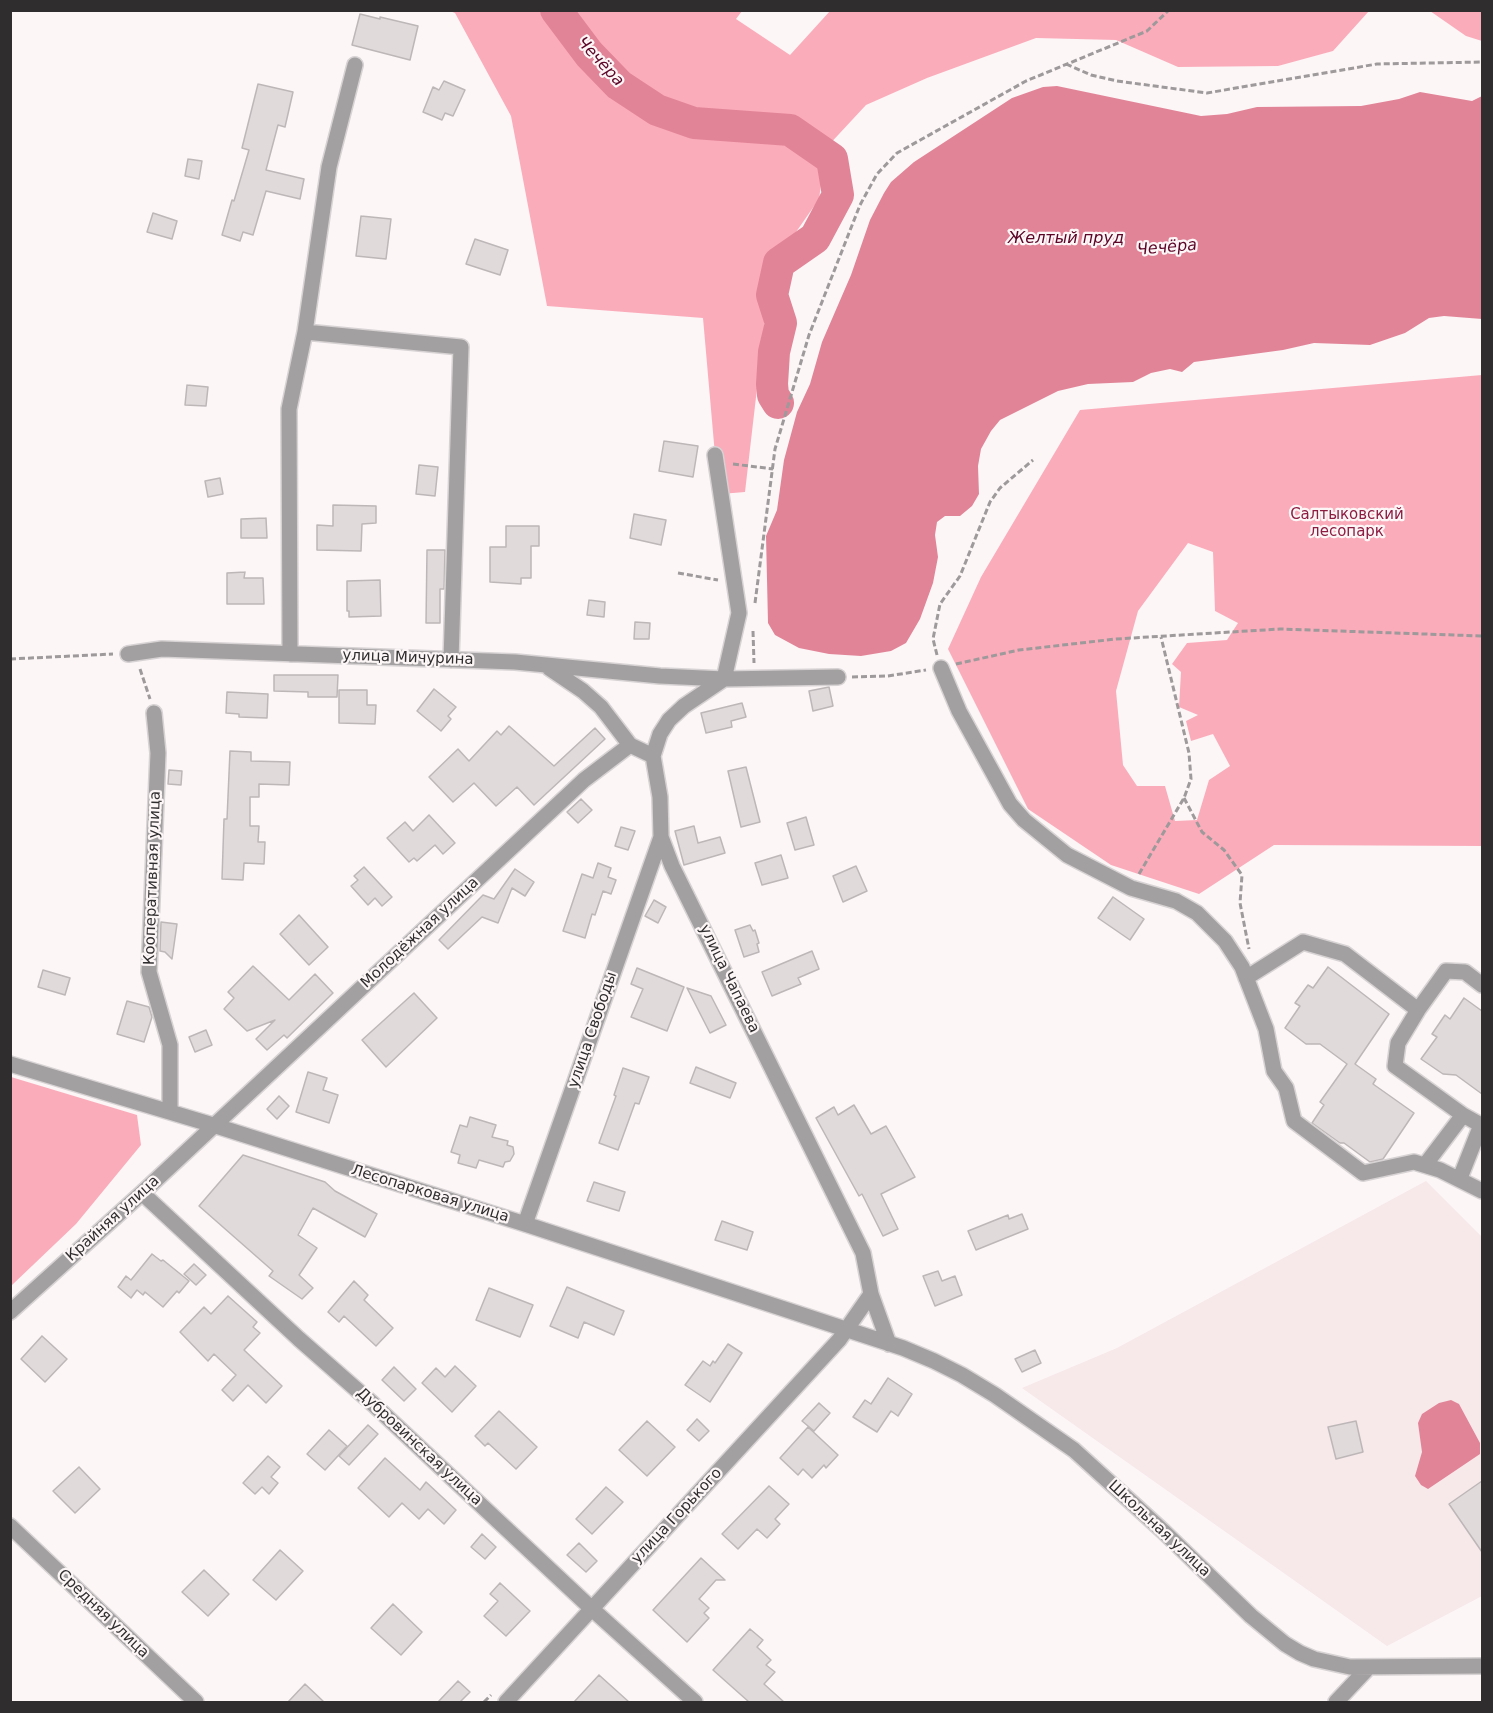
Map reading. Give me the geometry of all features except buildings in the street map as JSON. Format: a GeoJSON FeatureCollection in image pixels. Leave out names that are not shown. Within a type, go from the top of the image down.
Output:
{"type":"FeatureCollection","features":[{"type":"Feature","properties":{"kind":"street"},"geometry":{"type":"LineString","coordinates":[[290,654],[289,409],[305,332],[329,167],[355,65]]}},
{"type":"Feature","properties":{"kind":"street"},"geometry":{"type":"LineString","coordinates":[[305,332],[461,347],[451,660]]}},
{"type":"Feature","properties":{"kind":"street"},"geometry":{"type":"LineString","coordinates":[[653,756],[660,734],[669,720],[684,706],[724,679],[739,613],[715,458]]}},
{"type":"Feature","properties":{"kind":"street","name":"улица Мичурина"},"geometry":{"type":"LineString","coordinates":[[128,654],[162,650],[515,662],[545,665],[576,686],[601,707],[630,745],[653,756]]}},
{"type":"Feature","properties":{"kind":"street"},"geometry":{"type":"LineString","coordinates":[[545,665],[660,676],[724,679],[838,677]]}},
{"type":"Feature","properties":{"kind":"street"},"geometry":{"type":"LineString","coordinates":[[941,668],[970,732],[1010,804],[1024,820],[1067,855],[1131,888],[1176,901],[1197,914],[1226,941],[1246,978],[1266,1029],[1274,1071],[1286,1088],[1294,1121],[1363,1173],[1414,1162],[1460,1178],[1482,1191]]}},
{"type":"Feature","properties":{"kind":"street","name":"Кооперативная улица"},"geometry":{"type":"LineString","coordinates":[[154,713],[158,753],[149,972],[171,1045],[170,1112]]}},
{"type":"Feature","properties":{"kind":"street","name":"Молодёжная улица"},"geometry":{"type":"LineString","coordinates":[[213,1125],[584,780],[630,745]]}},
{"type":"Feature","properties":{"kind":"street","name":"улица Чапаева"},"geometry":{"type":"LineString","coordinates":[[653,756],[660,796],[661,837],[672,866],[863,1253],[871,1294],[889,1344]]}},
{"type":"Feature","properties":{"kind":"street","name":"улица Свободы"},"geometry":{"type":"LineString","coordinates":[[525,1224],[661,837]]}},
{"type":"Feature","properties":{"kind":"street"},"geometry":{"type":"LineString","coordinates":[[1246,978],[1303,942],[1345,954],[1418,1010]]}},
{"type":"Feature","properties":{"kind":"street"},"geometry":{"type":"LineString","coordinates":[[1460,1178],[1482,1124],[1463,1115],[1395,1066],[1398,1044],[1418,1010],[1446,971],[1465,972],[1482,985]]}},
{"type":"Feature","properties":{"kind":"street","name":"Лесопарковая улица"},"geometry":{"type":"LineString","coordinates":[[10,1064],[213,1125],[525,1224],[848,1330]]}},
{"type":"Feature","properties":{"kind":"street"},"geometry":{"type":"LineString","coordinates":[[1425,1165],[1463,1115]]}},
{"type":"Feature","properties":{"kind":"street","name":"Крайняя улица"},"geometry":{"type":"LineString","coordinates":[[10,1312],[142,1193],[213,1125]]}},
{"type":"Feature","properties":{"kind":"street","name":"Дубровинская улица"},"geometry":{"type":"LineString","coordinates":[[142,1193],[694,1702]]}},
{"type":"Feature","properties":{"kind":"street"},"geometry":{"type":"LineString","coordinates":[[848,1330],[871,1294]]}},
{"type":"Feature","properties":{"kind":"street","name":"улица Горького"},"geometry":{"type":"LineString","coordinates":[[506,1702],[848,1330]]}},
{"type":"Feature","properties":{"kind":"street","name":"Школьная улица"},"geometry":{"type":"LineString","coordinates":[[848,1330],[934,1361],[962,1375],[1042,1427],[1074,1450],[1251,1616],[1285,1644],[1314,1659],[1350,1667],[1482,1666]]}},
{"type":"Feature","properties":{"kind":"street","name":"Средняя улица"},"geometry":{"type":"LineString","coordinates":[[10,1526],[196,1702]]}},
{"type":"Feature","properties":{"kind":"street"},"geometry":{"type":"LineString","coordinates":[[1336,1702],[1369,1667]]}},
{"type":"Feature","properties":{"kind":"path"},"geometry":{"type":"LineString","coordinates":[[754,607],[775,449],[809,335],[860,205],[877,174],[897,153],[1026,81],[1147,31],[1169,10]]}},
{"type":"Feature","properties":{"kind":"path"},"geometry":{"type":"LineString","coordinates":[[1066,64],[1091,75],[1117,81],[1207,93],[1377,64],[1482,62]]}},
{"type":"Feature","properties":{"kind":"path"},"geometry":{"type":"LineString","coordinates":[[715,458],[773,469]]}},
{"type":"Feature","properties":{"kind":"path"},"geometry":{"type":"LineString","coordinates":[[941,668],[933,639],[940,604],[960,576],[990,502],[1000,488],[1033,460]]}},
{"type":"Feature","properties":{"kind":"path"},"geometry":{"type":"LineString","coordinates":[[678,573],[734,583]]}},
{"type":"Feature","properties":{"kind":"path"},"geometry":{"type":"LineString","coordinates":[[753,628],[754,679]]}},
{"type":"Feature","properties":{"kind":"path"},"geometry":{"type":"LineString","coordinates":[[838,677],[888,676],[941,668],[1019,650],[1116,639],[1280,629],[1482,636]]}},
{"type":"Feature","properties":{"kind":"path"},"geometry":{"type":"LineString","coordinates":[[1131,888],[1184,798],[1191,779],[1189,753],[1161,637]]}},
{"type":"Feature","properties":{"kind":"path"},"geometry":{"type":"LineString","coordinates":[[10,659],[82,654],[128,654],[141,670],[154,713]]}},
{"type":"Feature","properties":{"kind":"path"},"geometry":{"type":"LineString","coordinates":[[1184,798],[1202,832],[1224,850],[1242,875],[1240,903],[1250,944],[1246,978]]}},
{"type":"Feature","properties":{"kind":"shaded area"},"geometry":{"type":"Polygon","coordinates":[[[1426,1181],[1482,1237],[1482,1596],[1387,1646],[1022,1388],[1117,1348],[1426,1181]]]}},
{"type":"Feature","properties":{"kind":"green space"},"geometry":{"type":"Polygon","coordinates":[[[450,11],[742,11],[736,19],[790,55],[830,11],[1369,11],[1333,51],[1278,66],[1178,67],[1116,40],[1036,38],[927,78],[866,105],[826,148],[819,199],[771,268],[745,492],[721,494],[715,455],[703,318],[547,306],[511,116],[455,13],[450,11]]]}},
{"type":"Feature","properties":{"kind":"green space"},"geometry":{"type":"Polygon","coordinates":[[[1430,11],[1482,11],[1482,41],[1466,36],[1430,11]]]}},
{"type":"Feature","properties":{"kind":"green space","name":"Салтыковский лесопарк"},"geometry":{"type":"Polygon","coordinates":[[[1482,375],[1482,846],[1274,845],[1199,894],[1111,865],[1028,809],[948,649],[981,577],[1080,410],[1482,375]],[[1188,543],[1138,611],[1116,691],[1123,765],[1137,786],[1165,786],[1175,821],[1197,820],[1209,780],[1230,766],[1213,734],[1191,741],[1186,721],[1198,715],[1179,707],[1181,672],[1172,664],[1187,643],[1227,640],[1238,623],[1215,611],[1213,552],[1188,543]]]}},
{"type":"Feature","properties":{"kind":"green space"},"geometry":{"type":"Polygon","coordinates":[[[11,1077],[137,1115],[141,1145],[76,1224],[11,1286],[11,1077]]]}},
{"type":"Feature","properties":{"kind":"water","name":"Желтый пруд"},"geometry":{"type":"Polygon","coordinates":[[[1057,86],[1201,116],[1227,114],[1257,107],[1361,106],[1399,99],[1420,92],[1472,101],[1482,96],[1482,319],[1444,316],[1429,318],[1405,333],[1370,345],[1314,343],[1283,350],[1194,362],[1182,372],[1170,369],[1151,373],[1133,382],[1088,384],[1058,391],[1000,420],[991,431],[981,449],[978,466],[979,494],[972,506],[960,516],[945,516],[937,522],[935,535],[938,557],[933,583],[920,619],[906,643],[891,651],[861,656],[829,654],[799,648],[775,635],[768,623],[766,536],[777,510],[784,460],[797,412],[810,384],[822,342],[851,275],[870,220],[891,182],[914,162],[1012,98],[1043,87],[1057,86]]]}},
{"type":"Feature","properties":{"kind":"water"},"geometry":{"type":"Polygon","coordinates":[[[1451,1400],[1459,1404],[1480,1443],[1480,1454],[1428,1489],[1421,1485],[1415,1476],[1422,1452],[1418,1423],[1422,1414],[1439,1403],[1451,1400]]]}},
{"type":"Feature","properties":{"kind":"waterway","name":"Чечёра"},"geometry":{"type":"LineString","coordinates":[[556,10],[589,54],[619,85],[657,110],[694,123],[790,130],[832,159],[838,195],[815,238],[779,263],[772,295],[781,323],[774,352],[772,384],[773,395],[778,403]]}}]}
